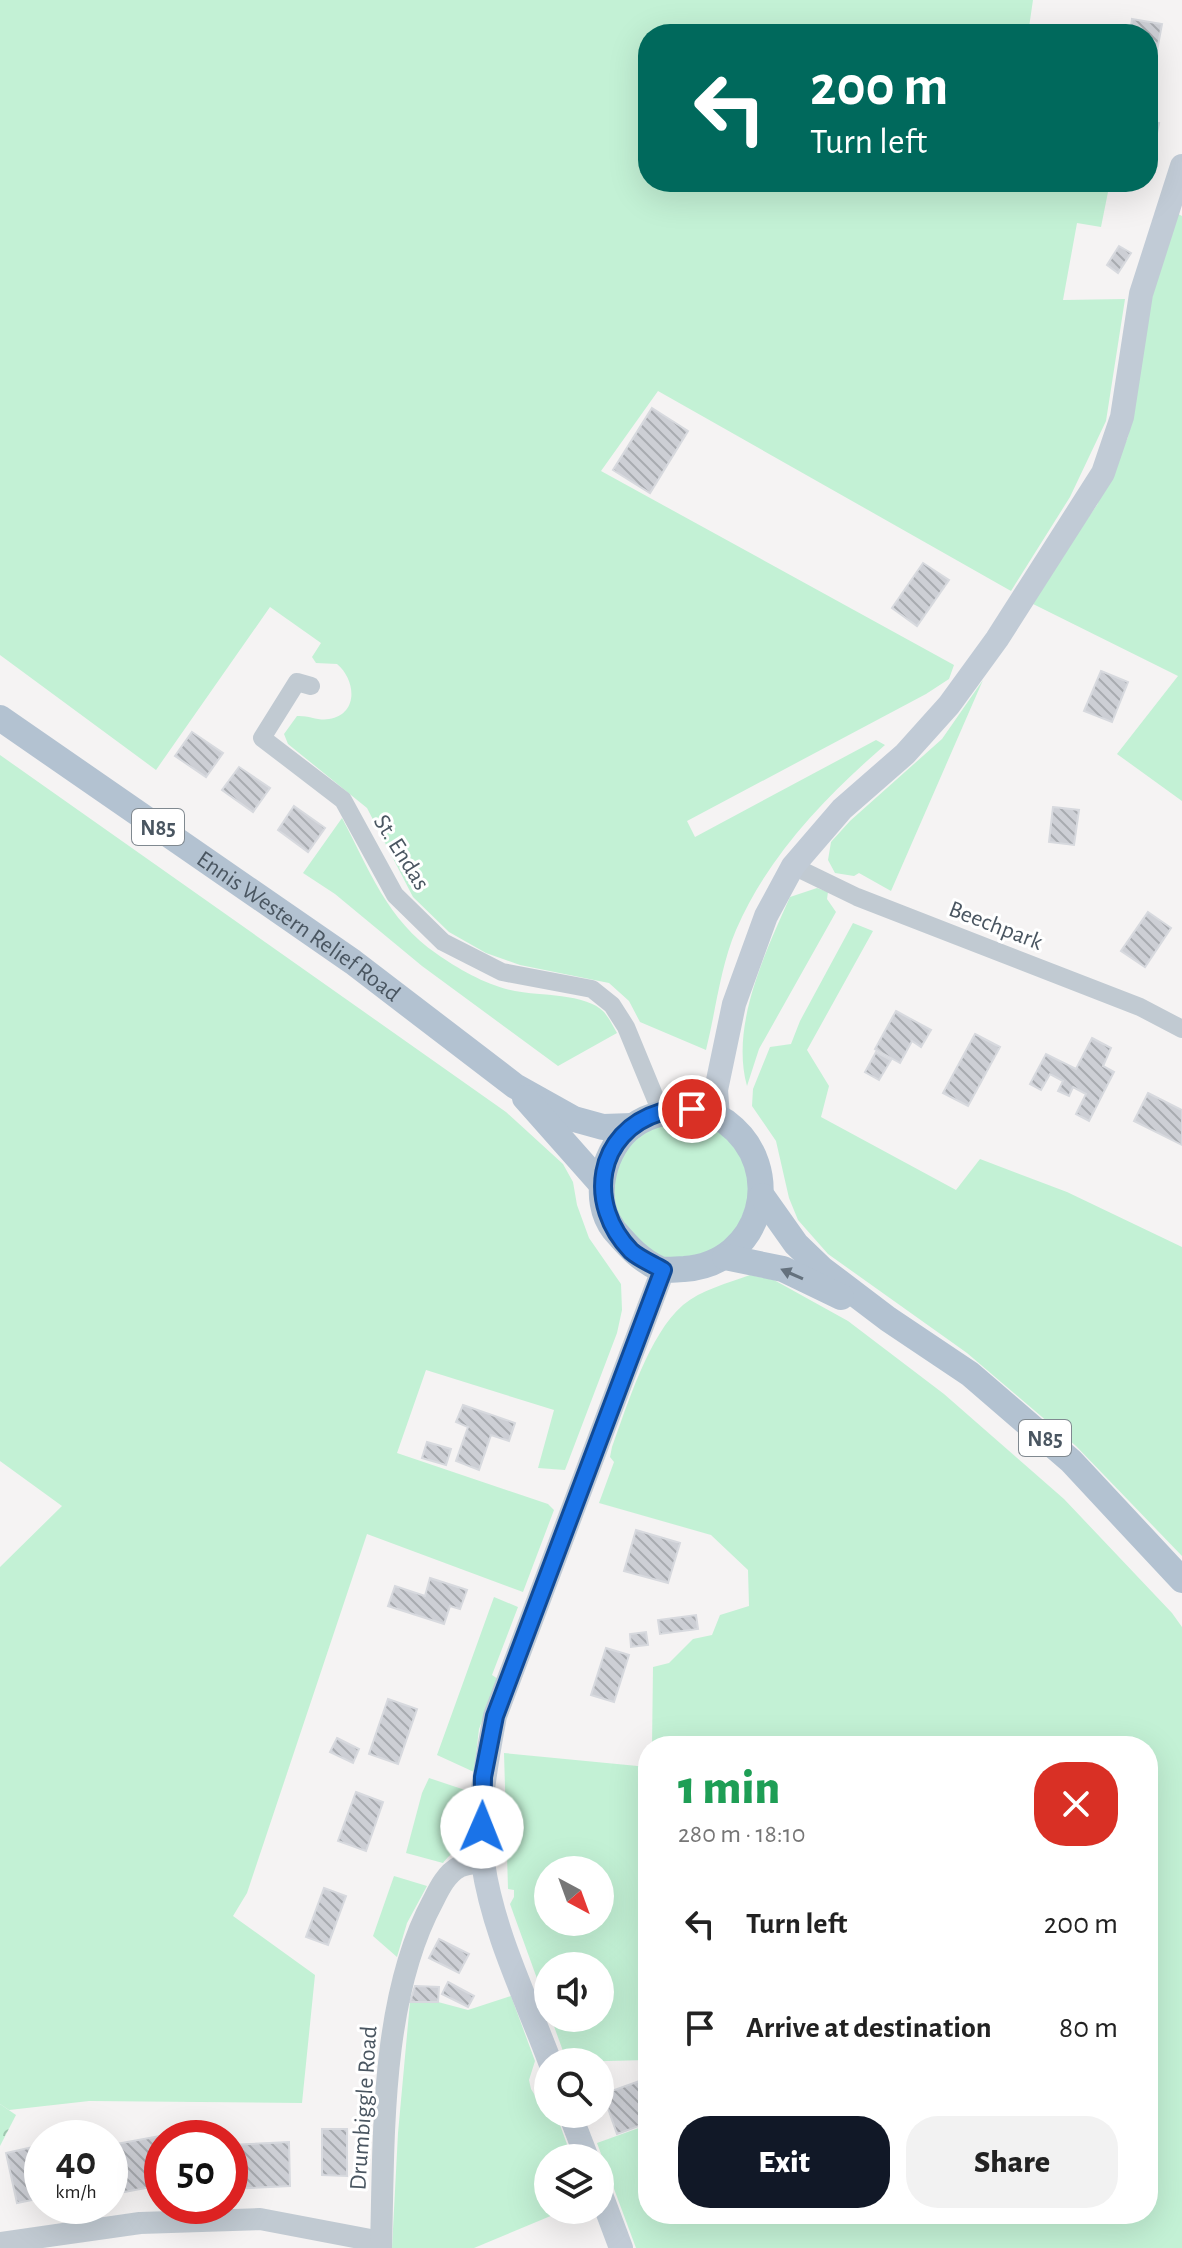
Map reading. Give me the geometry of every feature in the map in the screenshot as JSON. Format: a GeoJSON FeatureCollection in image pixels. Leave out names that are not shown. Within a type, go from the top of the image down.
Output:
{"type":"FeatureCollection","features":[{"type":"Feature","properties":{"kind":"main road"},"geometry":{"type":"LineString","coordinates":[[718,1117],[716,1090],[734,1004],[766,916],[793,866],[842,809],[905,754],[942,714],[997,639],[1103,473],[1122,417],[1141,294],[1182,166]]}},
{"type":"Feature","properties":{"kind":"main road","name":"Ennis Western Relief Road"},"geometry":{"type":"LineString","coordinates":[[0,718],[353,962],[515,1086],[574,1119],[603,1127],[633,1126]]}},
{"type":"Feature","properties":{"kind":"main road","name":"Ennis Western Relief Road"},"geometry":{"type":"LineString","coordinates":[[515,1086],[602,1185]]}},
{"type":"Feature","properties":{"kind":"main road","name":"N85"},"geometry":{"type":"LineString","coordinates":[[692,1109],[718,1117],[746,1140],[760,1169],[762,1196],[753,1228],[725,1257],[695,1268],[663,1270],[633,1253],[610,1224],[604,1208],[602,1185],[613,1148],[633,1126],[661,1112],[692,1109]]}},
{"type":"Feature","properties":{"kind":"main road","name":"N85"},"geometry":{"type":"LineString","coordinates":[[762,1196],[796,1244],[822,1269],[888,1319],[970,1374],[1071,1461],[1182,1580]]}},
{"type":"Feature","properties":{"kind":"main road","name":"N85"},"geometry":{"type":"LineString","coordinates":[[725,1257],[783,1269],[888,1319]]}},
{"type":"Feature","properties":{"kind":"main road"},"geometry":{"type":"LineString","coordinates":[[545,2048],[491,1902],[482,1862],[483,1777],[495,1716],[663,1270]]}},
{"type":"Feature","properties":{"kind":"main road"},"geometry":{"type":"LineString","coordinates":[[612,2224],[621,2248]]}},
{"type":"Feature","properties":{"kind":"street","name":"St. Endas"},"geometry":{"type":"LineString","coordinates":[[311,686],[297,682],[262,738],[343,800],[395,895],[443,942],[502,972],[592,989],[612,1005],[626,1027],[661,1112]]}},
{"type":"Feature","properties":{"kind":"street","name":"Beechpark"},"geometry":{"type":"LineString","coordinates":[[793,866],[857,897],[1140,1007],[1182,1029]]}},
{"type":"Feature","properties":{"kind":"street","name":"Drumbiggle Road"},"geometry":{"type":"LineString","coordinates":[[381,2245],[390,2041],[404,1978],[418,1929],[443,1882],[459,1867],[482,1862]]}},
{"type":"Feature","properties":{"kind":"street"},"geometry":{"type":"LineString","coordinates":[[0,2243],[140,2223],[260,2219],[381,2245]]}},
{"type":"Feature","properties":{"kind":"green space"},"geometry":{"type":"Polygon","coordinates":[[[0,0],[1033,0],[1029,24],[638,24],[638,192],[1108,192],[1101,227],[1077,223],[1063,300],[1125,299],[1106,421],[1070,497],[1011,591],[658,391],[601,471],[954,665],[949,679],[926,694],[687,821],[695,837],[876,740],[885,745],[820,807],[764,877],[736,930],[726,959],[706,1050],[640,1022],[629,1001],[609,983],[520,965],[486,953],[449,932],[413,897],[367,808],[288,744],[284,734],[297,716],[329,719],[339,716],[350,704],[351,687],[337,664],[316,663],[312,657],[321,643],[270,607],[156,770],[0,655],[0,0]]]}},
{"type":"Feature","properties":{"kind":"green space"},"geometry":{"type":"Polygon","coordinates":[[[1178,214],[1182,216],[1182,801],[1117,754],[1178,676],[1031,603],[1097,505],[1128,437],[1149,296],[1178,214]]]}},
{"type":"Feature","properties":{"kind":"green space"},"geometry":{"type":"Polygon","coordinates":[[[983,680],[891,891],[859,873],[854,876],[835,873],[828,860],[831,842],[850,821],[942,739],[983,680]]]}},
{"type":"Feature","properties":{"kind":"green space"},"geometry":{"type":"Polygon","coordinates":[[[0,755],[506,1112],[563,1164],[573,1182],[577,1205],[589,1238],[621,1284],[622,1310],[617,1333],[565,1470],[538,1468],[554,1410],[426,1370],[397,1453],[548,1504],[554,1510],[523,1592],[367,1534],[247,1893],[233,1916],[315,1975],[302,2103],[89,2101],[9,2110],[0,2104],[0,1567],[62,1506],[0,1461],[0,755]]]}},
{"type":"Feature","properties":{"kind":"green space"},"geometry":{"type":"Polygon","coordinates":[[[342,818],[392,909],[405,926],[437,954],[494,985],[586,1001],[606,1014],[617,1033],[558,1066],[422,966],[335,894],[303,873],[342,818]]]}},
{"type":"Feature","properties":{"kind":"green space"},"geometry":{"type":"Polygon","coordinates":[[[817,888],[828,892],[827,899],[836,912],[759,1049],[747,1086],[743,1038],[761,964],[790,897],[817,888]]]}},
{"type":"Feature","properties":{"kind":"green space"},"geometry":{"type":"Polygon","coordinates":[[[853,923],[873,931],[807,1050],[829,1086],[821,1117],[956,1190],[980,1159],[1067,1192],[1182,1247],[1182,1556],[1076,1446],[967,1353],[828,1254],[798,1220],[789,1198],[776,1141],[752,1106],[753,1089],[770,1047],[791,1044],[800,1021],[853,923]]]}},
{"type":"Feature","properties":{"kind":"green space"},"geometry":{"type":"Polygon","coordinates":[[[672,1117],[716,1128],[736,1144],[749,1169],[751,1191],[735,1237],[685,1261],[669,1260],[640,1244],[619,1216],[611,1184],[613,1168],[623,1150],[637,1137],[672,1117]]]}},
{"type":"Feature","properties":{"kind":"green space"},"geometry":{"type":"Polygon","coordinates":[[[750,1275],[774,1280],[848,1321],[944,1394],[1064,1499],[1182,1627],[1182,2248],[636,2248],[614,2189],[614,2144],[597,2143],[638,2128],[638,2224],[1158,2224],[1158,1736],[652,1736],[653,1667],[669,1663],[693,1639],[712,1635],[720,1615],[749,1606],[748,1570],[711,1535],[599,1503],[614,1462],[610,1457],[612,1447],[640,1372],[671,1318],[698,1295],[750,1275]]]}},
{"type":"Feature","properties":{"kind":"green space"},"geometry":{"type":"Polygon","coordinates":[[[494,1597],[518,1607],[492,1675],[498,1679],[479,1729],[474,1772],[437,1755],[494,1597]]]}},
{"type":"Feature","properties":{"kind":"green space"},"geometry":{"type":"Polygon","coordinates":[[[504,1753],[638,1766],[638,2060],[614,2061],[614,2048],[562,2048],[556,2032],[614,2032],[614,1952],[534,1952],[534,1970],[510,1904],[514,1890],[508,1889],[504,1753]]]}},
{"type":"Feature","properties":{"kind":"green space"},"geometry":{"type":"Polygon","coordinates":[[[429,1778],[471,1792],[471,1828],[443,1863],[406,1853],[429,1778]]]}},
{"type":"Feature","properties":{"kind":"green space"},"geometry":{"type":"Polygon","coordinates":[[[394,1876],[427,1886],[407,1923],[397,1957],[373,1936],[394,1876]]]}},
{"type":"Feature","properties":{"kind":"green space"},"geometry":{"type":"Polygon","coordinates":[[[511,1996],[534,2058],[529,2080],[534,2094],[534,2128],[561,2128],[567,2144],[534,2144],[534,2223],[474,2248],[392,2248],[398,2133],[410,2002],[438,2002],[468,2010],[511,1996]]]}},
{"type":"Feature","properties":{"kind":"green space"},"geometry":{"type":"Polygon","coordinates":[[[0,2104],[16,2115],[0,2146],[0,2104]]]}},
{"type":"Feature","properties":{"kind":"building"},"geometry":{"type":"Polygon","coordinates":[[[1132,19],[1162,24],[1158,45],[1158,24],[1131,24],[1132,19]]]}},
{"type":"Feature","properties":{"kind":"building"},"geometry":{"type":"Polygon","coordinates":[[[1119,246],[1131,253],[1118,273],[1107,265],[1119,246]]]}},
{"type":"Feature","properties":{"kind":"building"},"geometry":{"type":"Polygon","coordinates":[[[652,408],[688,431],[650,493],[613,470],[652,408]]]}},
{"type":"Feature","properties":{"kind":"building"},"geometry":{"type":"Polygon","coordinates":[[[923,563],[949,580],[917,626],[892,608],[923,563]]]}},
{"type":"Feature","properties":{"kind":"building"},"geometry":{"type":"Polygon","coordinates":[[[1101,671],[1128,682],[1112,722],[1084,711],[1101,671]]]}},
{"type":"Feature","properties":{"kind":"building"},"geometry":{"type":"Polygon","coordinates":[[[192,732],[223,753],[206,777],[175,756],[192,732]]]}},
{"type":"Feature","properties":{"kind":"building"},"geometry":{"type":"Polygon","coordinates":[[[239,767],[270,788],[253,812],[222,790],[239,767]]]}},
{"type":"Feature","properties":{"kind":"building"},"geometry":{"type":"Polygon","coordinates":[[[294,806],[325,828],[308,852],[278,830],[294,806]]]}},
{"type":"Feature","properties":{"kind":"building"},"geometry":{"type":"Polygon","coordinates":[[[1053,807],[1079,810],[1074,845],[1049,842],[1053,807]]]}},
{"type":"Feature","properties":{"kind":"building"},"geometry":{"type":"Polygon","coordinates":[[[1148,912],[1171,928],[1145,967],[1121,951],[1148,912]]]}},
{"type":"Feature","properties":{"kind":"building"},"geometry":{"type":"Polygon","coordinates":[[[896,1011],[931,1030],[921,1047],[912,1041],[900,1063],[875,1049],[896,1011]]]}},
{"type":"Feature","properties":{"kind":"building"},"geometry":{"type":"Polygon","coordinates":[[[975,1034],[1000,1047],[968,1106],[943,1093],[975,1034]]]}},
{"type":"Feature","properties":{"kind":"building"},"geometry":{"type":"Polygon","coordinates":[[[1092,1038],[1111,1048],[1103,1066],[1114,1072],[1089,1121],[1076,1114],[1086,1094],[1073,1087],[1069,1096],[1058,1091],[1063,1081],[1050,1074],[1041,1090],[1030,1084],[1046,1054],[1076,1069],[1092,1038]]]}},
{"type":"Feature","properties":{"kind":"building"},"geometry":{"type":"Polygon","coordinates":[[[876,1052],[891,1060],[879,1080],[865,1072],[876,1052]]]}},
{"type":"Feature","properties":{"kind":"building"},"geometry":{"type":"Polygon","coordinates":[[[1148,1093],[1182,1110],[1182,1145],[1134,1121],[1148,1093]]]}},
{"type":"Feature","properties":{"kind":"building"},"geometry":{"type":"Polygon","coordinates":[[[463,1405],[515,1423],[509,1441],[491,1435],[479,1470],[456,1461],[468,1427],[456,1422],[463,1405]]]}},
{"type":"Feature","properties":{"kind":"building"},"geometry":{"type":"Polygon","coordinates":[[[427,1442],[451,1449],[446,1465],[422,1458],[427,1442]]]}},
{"type":"Feature","properties":{"kind":"building"},"geometry":{"type":"Polygon","coordinates":[[[636,1530],[680,1543],[668,1583],[624,1571],[636,1530]]]}},
{"type":"Feature","properties":{"kind":"building"},"geometry":{"type":"Polygon","coordinates":[[[430,1578],[467,1590],[460,1609],[450,1606],[444,1624],[388,1606],[395,1586],[425,1596],[430,1578]]]}},
{"type":"Feature","properties":{"kind":"building"},"geometry":{"type":"Polygon","coordinates":[[[696,1615],[698,1629],[660,1634],[658,1620],[696,1615]]]}},
{"type":"Feature","properties":{"kind":"building"},"geometry":{"type":"Polygon","coordinates":[[[646,1632],[648,1645],[631,1647],[630,1634],[646,1632]]]}},
{"type":"Feature","properties":{"kind":"building"},"geometry":{"type":"Polygon","coordinates":[[[606,1648],[629,1655],[614,1702],[591,1695],[606,1648]]]}},
{"type":"Feature","properties":{"kind":"building"},"geometry":{"type":"Polygon","coordinates":[[[388,1699],[417,1709],[398,1764],[369,1754],[388,1699]]]}},
{"type":"Feature","properties":{"kind":"building"},"geometry":{"type":"Polygon","coordinates":[[[337,1738],[359,1749],[353,1763],[330,1752],[337,1738]]]}},
{"type":"Feature","properties":{"kind":"building"},"geometry":{"type":"Polygon","coordinates":[[[356,1792],[383,1802],[366,1851],[338,1841],[356,1792]]]}},
{"type":"Feature","properties":{"kind":"building"},"geometry":{"type":"Polygon","coordinates":[[[324,1888],[346,1896],[328,1945],[306,1937],[324,1888]]]}},
{"type":"Feature","properties":{"kind":"building"},"geometry":{"type":"Polygon","coordinates":[[[439,1939],[469,1954],[459,1973],[429,1958],[439,1939]]]}},
{"type":"Feature","properties":{"kind":"building"},"geometry":{"type":"Polygon","coordinates":[[[448,1982],[474,1996],[468,2007],[442,1994],[448,1982]]]}},
{"type":"Feature","properties":{"kind":"building"},"geometry":{"type":"Polygon","coordinates":[[[415,1986],[439,1987],[438,2002],[410,2002],[415,1986]]]}},
{"type":"Feature","properties":{"kind":"building"},"geometry":{"type":"Polygon","coordinates":[[[638,2082],[638,2126],[617,2134],[614,2125],[614,2090],[638,2082]]]}},
{"type":"Feature","properties":{"kind":"building"},"geometry":{"type":"Polygon","coordinates":[[[322,2129],[347,2129],[347,2176],[322,2175],[322,2129]]]}},
{"type":"Feature","properties":{"kind":"building"},"geometry":{"type":"Polygon","coordinates":[[[144,2139],[144,2188],[128,2191],[128,2142],[144,2139]]]}},
{"type":"Feature","properties":{"kind":"building"},"geometry":{"type":"Polygon","coordinates":[[[289,2142],[290,2186],[248,2188],[248,2144],[289,2142]]]}},
{"type":"Feature","properties":{"kind":"building"},"geometry":{"type":"Polygon","coordinates":[[[24,2149],[24,2202],[17,2203],[6,2153],[24,2149]]]}},
{"type":"Feature","properties":{"kind":"route"},"geometry":{"type":"LineString","coordinates":[[482,1827],[483,1777],[495,1716],[663,1270],[633,1253],[610,1224],[604,1208],[602,1185],[605,1167],[613,1148],[633,1126],[661,1112],[692,1109]]}}]}
